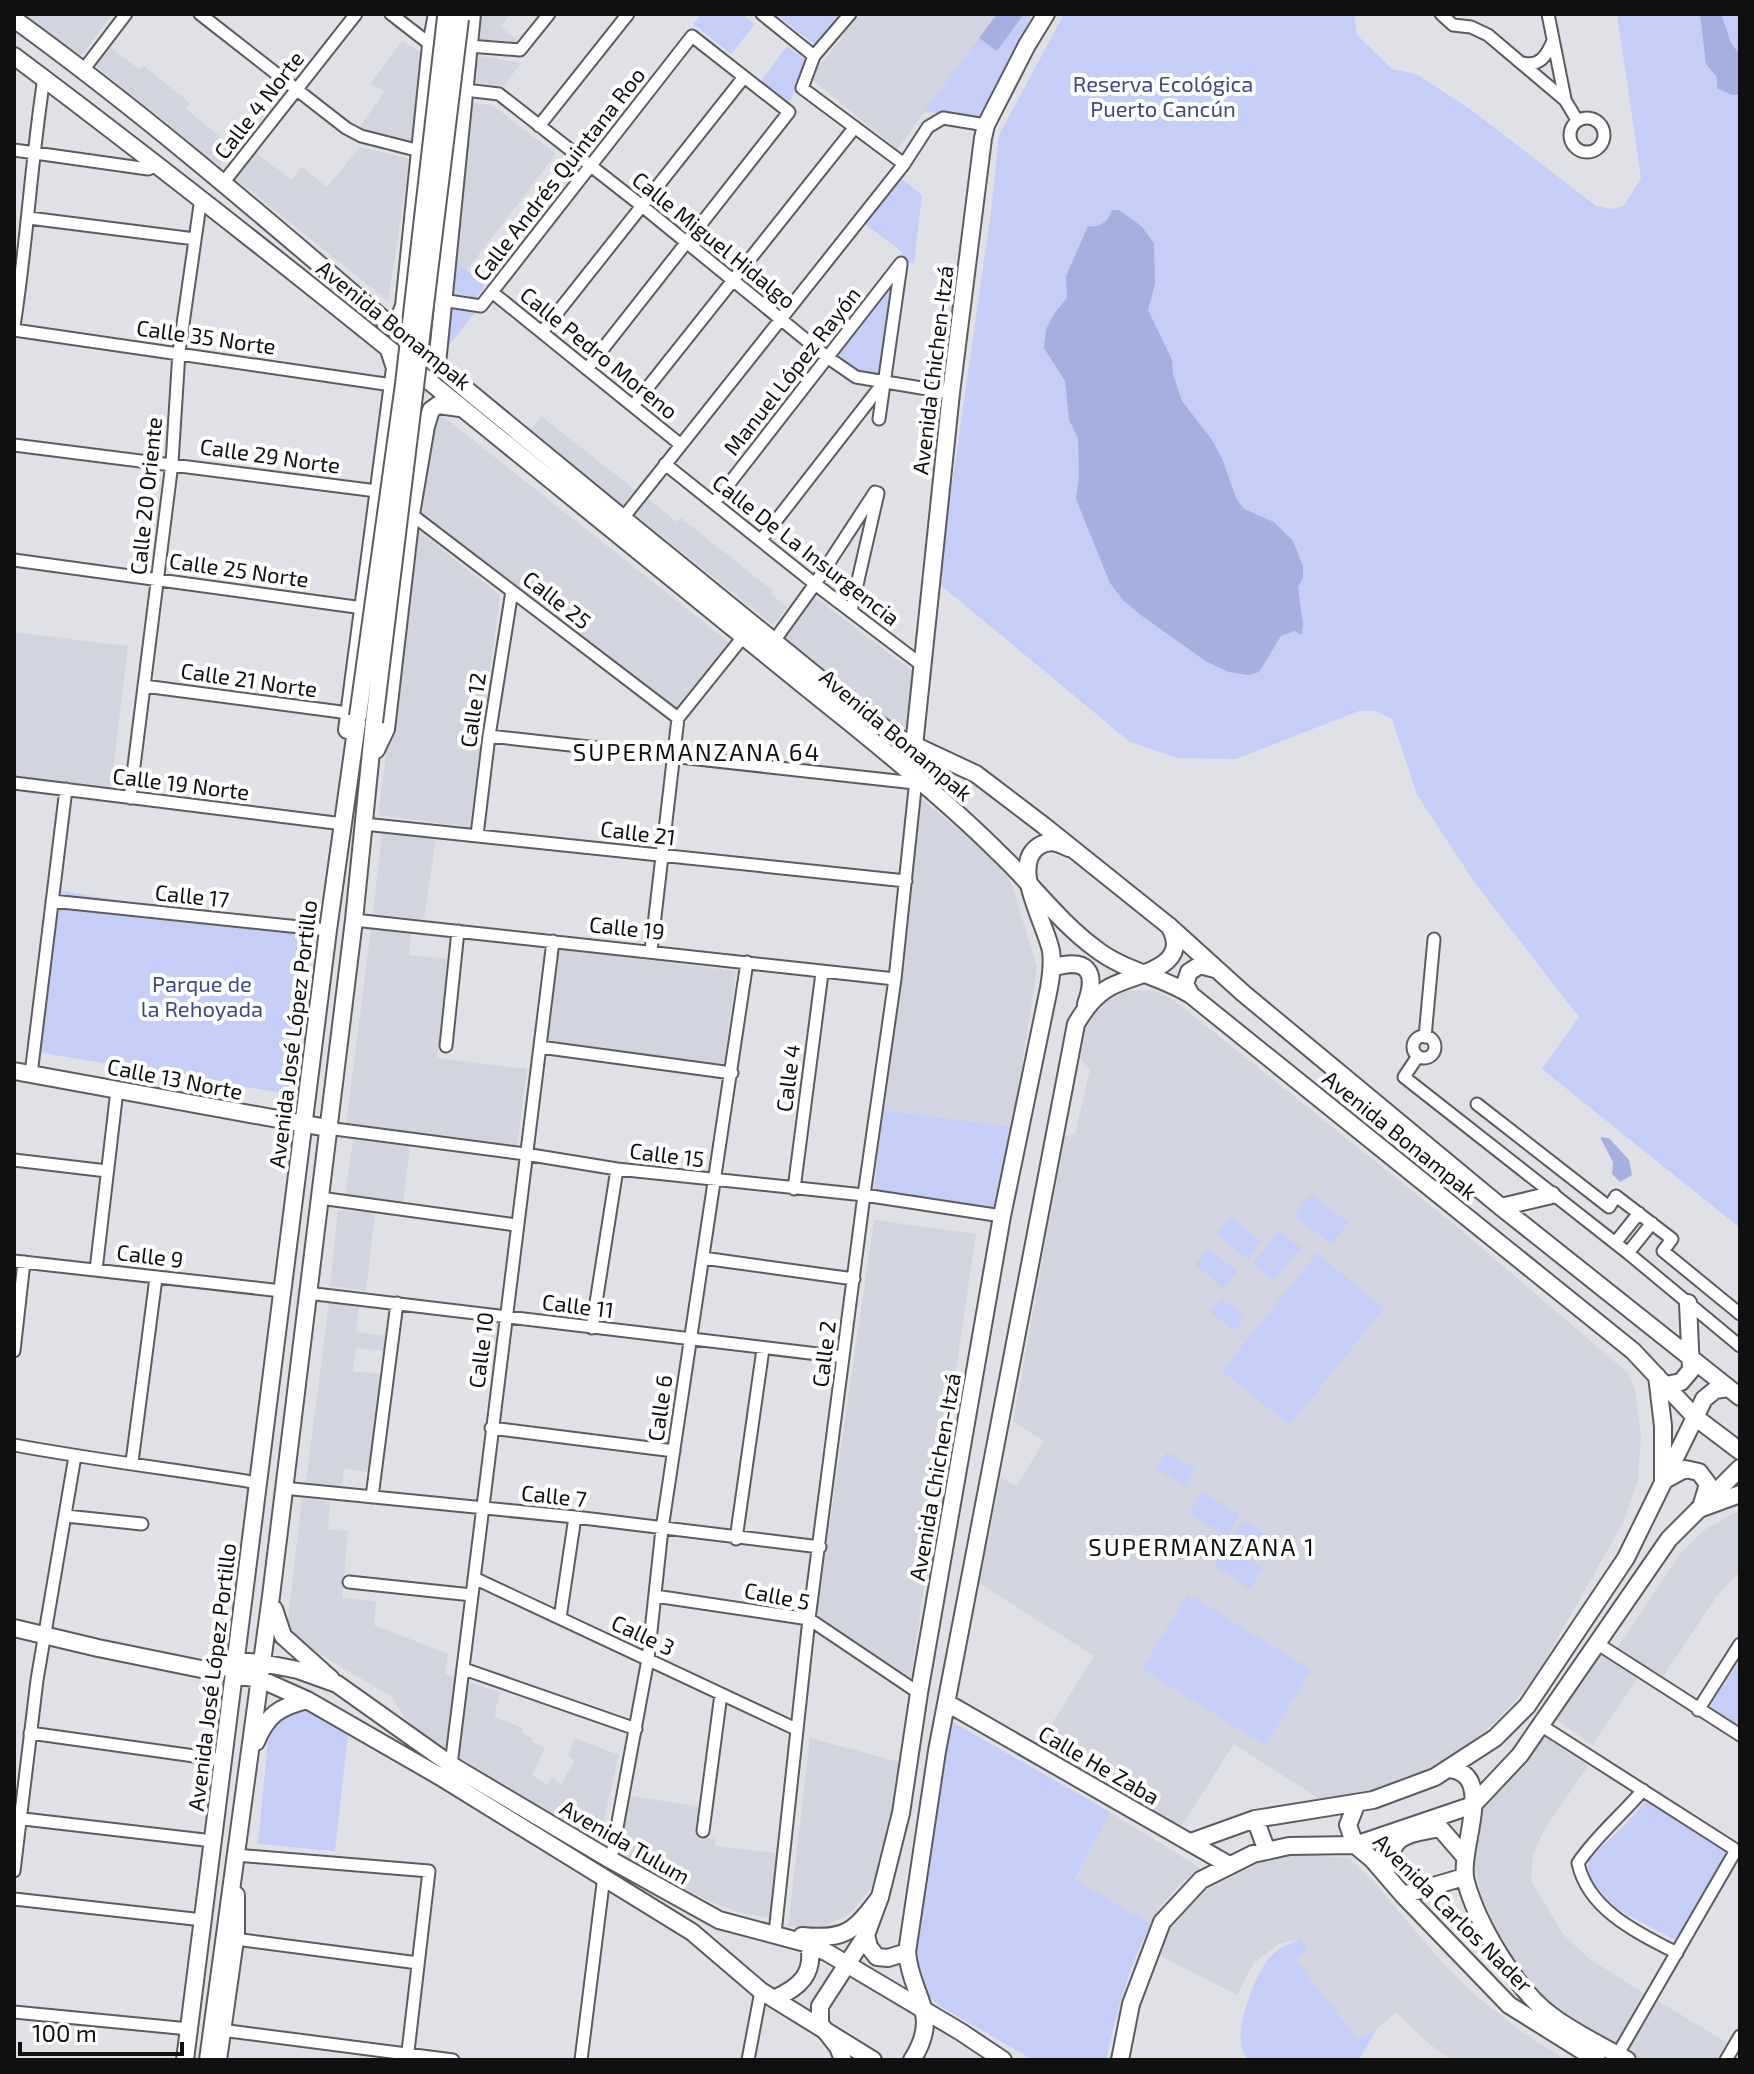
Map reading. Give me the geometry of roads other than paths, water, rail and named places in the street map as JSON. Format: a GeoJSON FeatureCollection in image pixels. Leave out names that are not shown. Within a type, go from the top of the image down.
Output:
{"type":"FeatureCollection","features":[{"type":"Feature","properties":{"kind":"main road","name":"Avenida Chichen-Itzá"},"geometry":{"type":"LineString","coordinates":[[914,746],[951,393],[986,125],[1046,14]]}},
{"type":"Feature","properties":{"kind":"main road"},"geometry":{"type":"LineString","coordinates":[[392,327],[401,314],[406,289],[431,45],[454,15],[469,46],[437,364]]}},
{"type":"Feature","properties":{"kind":"main road","name":"Avenida José López Portillo"},"geometry":{"type":"LineString","coordinates":[[185,2060],[328,930],[361,717],[454,15]]}},
{"type":"Feature","properties":{"kind":"main road","name":"Avenida Bonampak"},"geometry":{"type":"LineString","coordinates":[[14,19],[84,69],[623,518],[875,723],[914,746],[976,774],[1169,926],[1215,969],[1501,1207],[1734,1392]]}},
{"type":"Feature","properties":{"kind":"main road","name":"Avenida Bonampak"},"geometry":{"type":"LineString","coordinates":[[14,56],[259,243],[743,637],[998,851],[1075,933],[1101,953],[1191,995],[1633,1351],[1695,1417],[1740,1451]]}},
{"type":"Feature","properties":{"kind":"main road"},"geometry":{"type":"LineString","coordinates":[[259,243],[259,238],[271,225]]}},
{"type":"Feature","properties":{"kind":"main road"},"geometry":{"type":"LineString","coordinates":[[406,289],[409,297],[422,306],[430,306],[442,299]]}},
{"type":"Feature","properties":{"kind":"main road"},"geometry":{"type":"LineString","coordinates":[[361,717],[363,608],[395,368],[389,349]]}},
{"type":"Feature","properties":{"kind":"main road"},"geometry":{"type":"LineString","coordinates":[[387,420],[397,408],[409,405],[420,410],[426,426]]}},
{"type":"Feature","properties":{"kind":"main road"},"geometry":{"type":"LineString","coordinates":[[372,759],[386,729],[411,514],[426,426],[431,410],[438,405],[462,408]]}},
{"type":"Feature","properties":{"kind":"main road","name":"Avenida José López Portillo"},"geometry":{"type":"LineString","coordinates":[[208,2060],[271,1596],[354,920],[372,759],[361,717]]}},
{"type":"Feature","properties":{"kind":"main road"},"geometry":{"type":"LineString","coordinates":[[1028,883],[1029,858],[1041,845],[1057,843],[1077,853]]}},
{"type":"Feature","properties":{"kind":"main road","name":"Avenida Chichen-Itzá"},"geometry":{"type":"LineString","coordinates":[[825,2032],[820,2024],[820,2006],[866,1935],[880,1897],[901,1813],[1002,1216],[1052,968],[1051,951],[1028,883]]}},
{"type":"Feature","properties":{"kind":"main road"},"geometry":{"type":"LineString","coordinates":[[1084,1010],[1095,997],[1111,986],[1163,964],[1171,955],[1174,937],[1169,926]]}},
{"type":"Feature","properties":{"kind":"main road"},"geometry":{"type":"LineString","coordinates":[[912,2060],[927,2030],[925,2012],[908,1969],[907,1952],[937,1751],[1073,1038],[1092,988],[1091,975],[1077,963],[1052,968]]}},
{"type":"Feature","properties":{"kind":"main road"},"geometry":{"type":"LineString","coordinates":[[1191,995],[1185,984],[1189,972],[1200,965],[1215,969]]}},
{"type":"Feature","properties":{"kind":"main road","name":"Calle 13 Norte"},"geometry":{"type":"LineString","coordinates":[[14,1071],[327,1128]]}},
{"type":"Feature","properties":{"kind":"main road"},"geometry":{"type":"LineString","coordinates":[[1501,1207],[1552,1195]]}},
{"type":"Feature","properties":{"kind":"main road"},"geometry":{"type":"LineString","coordinates":[[1663,1481],[1662,1381],[1681,1382],[1691,1370],[1688,1303]]}},
{"type":"Feature","properties":{"kind":"main road"},"geometry":{"type":"LineString","coordinates":[[1191,1842],[1255,1819],[1356,1805],[1435,1777],[1495,1738],[1527,1706],[1626,1558],[1707,1395],[1734,1392]]}},
{"type":"Feature","properties":{"kind":"main road"},"geometry":{"type":"LineString","coordinates":[[1120,2060],[1131,2004],[1162,1922],[1201,1880],[1229,1865],[1267,1851],[1289,1846],[1355,1845],[1473,1805],[1520,1755],[1542,1726],[1669,1539],[1740,1468]]}},
{"type":"Feature","properties":{"kind":"main road"},"geometry":{"type":"LineString","coordinates":[[1663,1481],[1685,1469],[1699,1472],[1708,1484],[1699,1509]]}},
{"type":"Feature","properties":{"kind":"main road"},"geometry":{"type":"LineString","coordinates":[[1699,1509],[1740,1494]]}},
{"type":"Feature","properties":{"kind":"main road"},"geometry":{"type":"LineString","coordinates":[[271,1596],[277,1626],[283,1636],[337,1684]]}},
{"type":"Feature","properties":{"kind":"main road","name":"Avenida Tulum"},"geometry":{"type":"LineString","coordinates":[[14,1628],[201,1669],[298,1670],[337,1684],[451,1765],[608,1868],[768,1995],[873,2060]]}},
{"type":"Feature","properties":{"kind":"main road"},"geometry":{"type":"LineString","coordinates":[[927,1651],[944,1648],[956,1660]]}},
{"type":"Feature","properties":{"kind":"main road","name":"Avenida Tulum"},"geometry":{"type":"LineString","coordinates":[[261,1671],[307,1700],[608,1868],[719,1920],[809,1944],[1003,2058]]}},
{"type":"Feature","properties":{"kind":"main road"},"geometry":{"type":"LineString","coordinates":[[347,1722],[349,1707],[360,1699]]}},
{"type":"Feature","properties":{"kind":"main road"},"geometry":{"type":"LineString","coordinates":[[248,1762],[264,1723],[288,1705],[307,1700]]}},
{"type":"Feature","properties":{"kind":"main road","name":"Calle He Zaba"},"geometry":{"type":"LineString","coordinates":[[947,1703],[1229,1865]]}},
{"type":"Feature","properties":{"kind":"main road"},"geometry":{"type":"LineString","coordinates":[[912,1740],[921,1752],[937,1751]]}},
{"type":"Feature","properties":{"kind":"main road","name":"Avenida Carlos Nader"},"geometry":{"type":"LineString","coordinates":[[1449,1769],[1461,1771],[1470,1780],[1475,1792],[1464,1877],[1479,1916],[1505,1961],[1527,1992],[1551,2015],[1620,2058]]}},
{"type":"Feature","properties":{"kind":"main road","name":"Avenida Carlos Nader"},"geometry":{"type":"LineString","coordinates":[[1356,1805],[1348,1825],[1355,1845],[1509,2005],[1597,2060]]}},
{"type":"Feature","properties":{"kind":"main road"},"geometry":{"type":"LineString","coordinates":[[1255,1819],[1267,1851]]}},
{"type":"Feature","properties":{"kind":"main road"},"geometry":{"type":"LineString","coordinates":[[1386,1874],[1390,1850],[1407,1834],[1440,1828],[1465,1857]]}},
{"type":"Feature","properties":{"kind":"main road","name":"Avenida José López Portillo"},"geometry":{"type":"LineString","coordinates":[[218,2060],[235,1939],[236,1855]]}},
{"type":"Feature","properties":{"kind":"main road"},"geometry":{"type":"LineString","coordinates":[[1403,1895],[1464,1877]]}},
{"type":"Feature","properties":{"kind":"main road"},"geometry":{"type":"LineString","coordinates":[[775,1933],[828,1938],[841,1935],[859,1925],[880,1897]]}},
{"type":"Feature","properties":{"kind":"main road"},"geometry":{"type":"LineString","coordinates":[[866,1935],[869,1947],[877,1957],[888,1958],[907,1952]]}},
{"type":"Feature","properties":{"kind":"main road"},"geometry":{"type":"LineString","coordinates":[[768,1995],[790,1992],[805,1980],[810,1964],[809,1944]]}},
{"type":"Feature","properties":{"kind":"main road"},"geometry":{"type":"LineString","coordinates":[[1482,1979],[1505,1961]]}},
{"type":"Feature","properties":{"kind":"main road"},"geometry":{"type":"LineString","coordinates":[[825,2032],[838,2047],[843,2060]]}},
{"type":"Feature","properties":{"kind":"street"},"geometry":{"type":"LineString","coordinates":[[84,69],[126,14]]}},
{"type":"Feature","properties":{"kind":"street"},"geometry":{"type":"LineString","coordinates":[[200,14],[296,91],[361,136],[420,151]]}},
{"type":"Feature","properties":{"kind":"street","name":"Calle 4 Norte"},"geometry":{"type":"LineString","coordinates":[[223,183],[356,14]]}},
{"type":"Feature","properties":{"kind":"street"},"geometry":{"type":"LineString","coordinates":[[391,14],[431,45]]}},
{"type":"Feature","properties":{"kind":"street"},"geometry":{"type":"LineString","coordinates":[[469,46],[520,50],[549,14]]}},
{"type":"Feature","properties":{"kind":"street"},"geometry":{"type":"LineString","coordinates":[[539,126],[628,14]]}},
{"type":"Feature","properties":{"kind":"street"},"geometry":{"type":"LineString","coordinates":[[850,14],[814,56],[802,88],[904,164]]}},
{"type":"Feature","properties":{"kind":"street"},"geometry":{"type":"LineString","coordinates":[[1441,14],[1453,25],[1480,30],[1565,100],[1577,120]]}},
{"type":"Feature","properties":{"kind":"street"},"geometry":{"type":"LineString","coordinates":[[1548,14],[1565,100]]}},
{"type":"Feature","properties":{"kind":"street"},"geometry":{"type":"LineString","coordinates":[[766,15],[814,56]]}},
{"type":"Feature","properties":{"kind":"street","name":"Calle Andrés Quintana Roo"},"geometry":{"type":"LineString","coordinates":[[442,299],[481,306],[692,36],[744,77]]}},
{"type":"Feature","properties":{"kind":"street"},"geometry":{"type":"LineString","coordinates":[[1522,63],[1537,63],[1544,58],[1553,40]]}},
{"type":"Feature","properties":{"kind":"street"},"geometry":{"type":"LineString","coordinates":[[542,332],[744,77],[789,112],[587,369]]}},
{"type":"Feature","properties":{"kind":"street"},"geometry":{"type":"LineString","coordinates":[[14,328],[19,266],[29,218],[33,153],[44,78]]}},
{"type":"Feature","properties":{"kind":"street","name":"Calle Miguel Hidalgo"},"geometry":{"type":"LineString","coordinates":[[465,90],[499,94],[856,377],[951,393]]}},
{"type":"Feature","properties":{"kind":"street"},"geometry":{"type":"LineString","coordinates":[[623,518],[904,164],[928,127],[943,118],[986,125]]}},
{"type":"Feature","properties":{"kind":"street"},"geometry":{"type":"LineString","coordinates":[[633,406],[855,127]]}},
{"type":"Feature","properties":{"kind":"street"},"geometry":{"type":"LineString","coordinates":[[14,150],[148,169],[159,165]]}},
{"type":"Feature","properties":{"kind":"street","name":"Calle 20 Oriente"},"geometry":{"type":"LineString","coordinates":[[130,798],[172,463],[179,352],[201,198]]}},
{"type":"Feature","properties":{"kind":"street"},"geometry":{"type":"LineString","coordinates":[[29,218],[195,239]]}},
{"type":"Feature","properties":{"kind":"street","name":"Manuel López Rayón"},"geometry":{"type":"LineString","coordinates":[[714,503],[901,263],[883,383]]}},
{"type":"Feature","properties":{"kind":"street","name":"Calle Pedro Moreno"},"geometry":{"type":"LineString","coordinates":[[492,292],[681,445]]}},
{"type":"Feature","properties":{"kind":"street","name":"Calle 35 Norte"},"geometry":{"type":"LineString","coordinates":[[14,328],[392,385]]}},
{"type":"Feature","properties":{"kind":"street"},"geometry":{"type":"LineString","coordinates":[[879,419],[883,383]]}},
{"type":"Feature","properties":{"kind":"street"},"geometry":{"type":"LineString","coordinates":[[761,540],[883,383]]}},
{"type":"Feature","properties":{"kind":"street","name":"Calle 29 Norte"},"geometry":{"type":"LineString","coordinates":[[14,445],[377,491]]}},
{"type":"Feature","properties":{"kind":"street","name":"Calle De La Insurgencia"},"geometry":{"type":"LineString","coordinates":[[665,464],[923,666]]}},
{"type":"Feature","properties":{"kind":"street"},"geometry":{"type":"LineString","coordinates":[[774,641],[875,492],[878,493],[851,611]]}},
{"type":"Feature","properties":{"kind":"street","name":"Calle 25"},"geometry":{"type":"LineString","coordinates":[[411,514],[678,718]]}},
{"type":"Feature","properties":{"kind":"street","name":"Calle 25 Norte"},"geometry":{"type":"LineString","coordinates":[[14,560],[363,608]]}},
{"type":"Feature","properties":{"kind":"street","name":"Calle 12"},"geometry":{"type":"LineString","coordinates":[[477,835],[512,591]]}},
{"type":"Feature","properties":{"kind":"street"},"geometry":{"type":"LineString","coordinates":[[651,951],[678,718],[743,637]]}},
{"type":"Feature","properties":{"kind":"street","name":"Calle 21 Norte"},"geometry":{"type":"LineString","coordinates":[[144,686],[361,717]]}},
{"type":"Feature","properties":{"kind":"street"},"geometry":{"type":"LineString","coordinates":[[489,736],[674,758],[916,781]]}},
{"type":"Feature","properties":{"kind":"street","name":"Calle 2"},"geometry":{"type":"LineString","coordinates":[[775,1933],[809,1619],[895,979],[916,781]]}},
{"type":"Feature","properties":{"kind":"street","name":"Calle 19 Norte"},"geometry":{"type":"LineString","coordinates":[[14,783],[343,824]]}},
{"type":"Feature","properties":{"kind":"street"},"geometry":{"type":"LineString","coordinates":[[31,1074],[66,789]]}},
{"type":"Feature","properties":{"kind":"street","name":"Calle 21"},"geometry":{"type":"LineString","coordinates":[[364,824],[906,881]]}},
{"type":"Feature","properties":{"kind":"street","name":"Calle 17"},"geometry":{"type":"LineString","coordinates":[[52,901],[328,930]]}},
{"type":"Feature","properties":{"kind":"street","name":"Calle 19"},"geometry":{"type":"LineString","coordinates":[[354,920],[895,979]]}},
{"type":"Feature","properties":{"kind":"street"},"geometry":{"type":"LineString","coordinates":[[446,1046],[458,931]]}},
{"type":"Feature","properties":{"kind":"street"},"geometry":{"type":"LineString","coordinates":[[1434,939],[1425,1037],[1418,1038],[1414,1044],[1418,1056],[1404,1077],[1628,1253],[1740,1346]]}},
{"type":"Feature","properties":{"kind":"street","name":"Calle 10"},"geometry":{"type":"LineString","coordinates":[[451,1765],[553,941]]}},
{"type":"Feature","properties":{"kind":"street","name":"Calle 6"},"geometry":{"type":"LineString","coordinates":[[581,2060],[608,1868],[648,1659],[662,1529],[747,962]]}},
{"type":"Feature","properties":{"kind":"street","name":"Calle 4"},"geometry":{"type":"LineString","coordinates":[[794,1189],[822,973]]}},
{"type":"Feature","properties":{"kind":"street"},"geometry":{"type":"LineString","coordinates":[[540,1047],[732,1073]]}},
{"type":"Feature","properties":{"kind":"street"},"geometry":{"type":"LineString","coordinates":[[96,1270],[117,1090]]}},
{"type":"Feature","properties":{"kind":"street"},"geometry":{"type":"LineString","coordinates":[[1477,1104],[1609,1207],[1616,1196],[1652,1223],[1672,1239],[1663,1251],[1740,1314]]}},
{"type":"Feature","properties":{"kind":"street","name":"Calle 15"},"geometry":{"type":"LineString","coordinates":[[327,1128],[617,1169],[864,1195],[1002,1216]]}},
{"type":"Feature","properties":{"kind":"street"},"geometry":{"type":"LineString","coordinates":[[14,1160],[107,1171]]}},
{"type":"Feature","properties":{"kind":"street"},"geometry":{"type":"LineString","coordinates":[[592,1328],[617,1169]]}},
{"type":"Feature","properties":{"kind":"street"},"geometry":{"type":"LineString","coordinates":[[320,1198],[516,1225]]}},
{"type":"Feature","properties":{"kind":"street"},"geometry":{"type":"LineString","coordinates":[[1615,1243],[1639,1213]]}},
{"type":"Feature","properties":{"kind":"street"},"geometry":{"type":"LineString","coordinates":[[1628,1253],[1652,1223]]}},
{"type":"Feature","properties":{"kind":"street"},"geometry":{"type":"LineString","coordinates":[[703,1258],[854,1279]]}},
{"type":"Feature","properties":{"kind":"street"},"geometry":{"type":"LineString","coordinates":[[14,1351],[19,1262]]}},
{"type":"Feature","properties":{"kind":"street","name":"Calle 9"},"geometry":{"type":"LineString","coordinates":[[19,1262],[282,1291]]}},
{"type":"Feature","properties":{"kind":"street"},"geometry":{"type":"LineString","coordinates":[[132,1462],[156,1278]]}},
{"type":"Feature","properties":{"kind":"street","name":"Calle 11"},"geometry":{"type":"LineString","coordinates":[[307,1293],[843,1357]]}},
{"type":"Feature","properties":{"kind":"street"},"geometry":{"type":"LineString","coordinates":[[372,1497],[397,1303]]}},
{"type":"Feature","properties":{"kind":"street"},"geometry":{"type":"LineString","coordinates":[[736,1539],[763,1349]]}},
{"type":"Feature","properties":{"kind":"street"},"geometry":{"type":"LineString","coordinates":[[491,1428],[674,1451]]}},
{"type":"Feature","properties":{"kind":"street"},"geometry":{"type":"LineString","coordinates":[[14,1445],[259,1483]]}},
{"type":"Feature","properties":{"kind":"street"},"geometry":{"type":"LineString","coordinates":[[14,1871],[17,1818],[75,1456]]}},
{"type":"Feature","properties":{"kind":"street","name":"Calle 7"},"geometry":{"type":"LineString","coordinates":[[283,1488],[575,1517],[820,1547]]}},
{"type":"Feature","properties":{"kind":"street"},"geometry":{"type":"LineString","coordinates":[[66,1516],[142,1524]]}},
{"type":"Feature","properties":{"kind":"street"},"geometry":{"type":"LineString","coordinates":[[560,1618],[575,1517]]}},
{"type":"Feature","properties":{"kind":"street","name":"Calle 3"},"geometry":{"type":"LineString","coordinates":[[474,1578],[796,1729]]}},
{"type":"Feature","properties":{"kind":"street"},"geometry":{"type":"LineString","coordinates":[[349,1582],[472,1595]]}},
{"type":"Feature","properties":{"kind":"street","name":"Calle 5"},"geometry":{"type":"LineString","coordinates":[[655,1596],[809,1619],[919,1693]]}},
{"type":"Feature","properties":{"kind":"street"},"geometry":{"type":"LineString","coordinates":[[1598,1644],[1740,1735]]}},
{"type":"Feature","properties":{"kind":"street"},"geometry":{"type":"LineString","coordinates":[[1698,1710],[1740,1644]]}},
{"type":"Feature","properties":{"kind":"street"},"geometry":{"type":"LineString","coordinates":[[464,1669],[636,1729]]}},
{"type":"Feature","properties":{"kind":"street"},"geometry":{"type":"LineString","coordinates":[[703,1831],[721,1694]]}},
{"type":"Feature","properties":{"kind":"street"},"geometry":{"type":"LineString","coordinates":[[1542,1726],[1736,1850],[1620,2058]]}},
{"type":"Feature","properties":{"kind":"street"},"geometry":{"type":"LineString","coordinates":[[30,1733],[223,1760]]}},
{"type":"Feature","properties":{"kind":"street"},"geometry":{"type":"LineString","coordinates":[[1643,1790],[1623,1815],[1588,1848],[1578,1863],[1582,1880],[1628,1929],[1677,1953]]}},
{"type":"Feature","properties":{"kind":"street"},"geometry":{"type":"LineString","coordinates":[[17,1818],[213,1841]]}},
{"type":"Feature","properties":{"kind":"street"},"geometry":{"type":"LineString","coordinates":[[236,1855],[429,1871],[407,2057]]}},
{"type":"Feature","properties":{"kind":"street"},"geometry":{"type":"LineString","coordinates":[[14,1899],[203,1920]]}},
{"type":"Feature","properties":{"kind":"street"},"geometry":{"type":"LineString","coordinates":[[235,1939],[418,1963]]}},
{"type":"Feature","properties":{"kind":"street"},"geometry":{"type":"LineString","coordinates":[[748,2060],[768,1995]]}},
{"type":"Feature","properties":{"kind":"street"},"geometry":{"type":"LineString","coordinates":[[14,2012],[189,2029]]}},
{"type":"Feature","properties":{"kind":"street"},"geometry":{"type":"LineString","coordinates":[[221,2030],[407,2057],[453,2060]]}},
{"type":"Feature","properties":{"kind":"street"},"geometry":{"type":"LineString","coordinates":[[1726,2060],[1740,2036]]}},
{"type":"Feature","properties":{"kind":"district","name":"SUPERMANZANA 64"},"geometry":{"type":"Point","coordinates":[697,753]}},
{"type":"Feature","properties":{"kind":"district","name":"SUPERMANZANA 1"},"geometry":{"type":"Point","coordinates":[1202,1548]}},
{"type":"Feature","properties":{"kind":"park label","name":"Reserva Ecológica Puerto Cancún"},"geometry":{"type":"Point","coordinates":[1163,96]}},
{"type":"Feature","properties":{"kind":"park label","name":"Parque de la Rehoyada"},"geometry":{"type":"Point","coordinates":[202,996]}}]}
